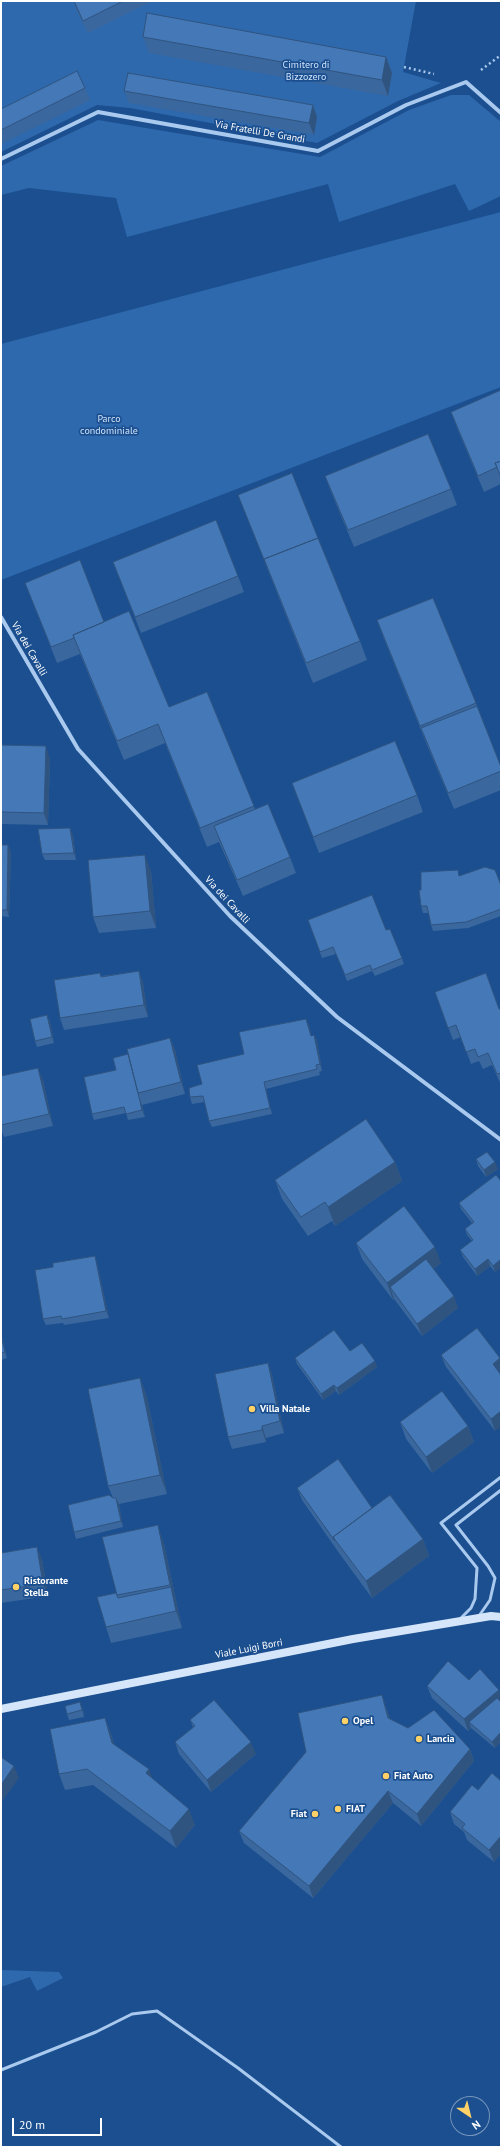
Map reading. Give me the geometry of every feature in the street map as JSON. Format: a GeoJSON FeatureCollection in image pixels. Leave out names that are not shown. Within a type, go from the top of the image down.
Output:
{"type":"FeatureCollection","features":[{"type":"Feature","properties":{"kind":"main road","name":"Viale Luigi Borri"},"geometry":{"type":"LineString","coordinates":[[1,1709],[249,1659],[492,1616],[501,1617]]}},
{"type":"Feature","properties":{"kind":"street"},"geometry":{"type":"LineString","coordinates":[[466,82],[501,113]]}},
{"type":"Feature","properties":{"kind":"street","name":"Via Fratelli De Grandi"},"geometry":{"type":"LineString","coordinates":[[1,159],[98,112],[318,151],[406,104],[466,82]]}},
{"type":"Feature","properties":{"kind":"street","name":"Via dei Cavalli"},"geometry":{"type":"LineString","coordinates":[[1,617],[78,749],[230,916],[337,1017],[501,1140]]}},
{"type":"Feature","properties":{"kind":"lane"},"geometry":{"type":"LineString","coordinates":[[457,1622],[471,1608],[474,1599],[477,1568],[441,1523],[501,1477]]}},
{"type":"Feature","properties":{"kind":"lane"},"geometry":{"type":"LineString","coordinates":[[477,1619],[488,1606],[495,1578],[488,1566],[456,1524],[501,1490]]}},
{"type":"Feature","properties":{"kind":"lane"},"geometry":{"type":"LineString","coordinates":[[1,2070],[96,2032],[132,2014],[157,2011],[238,2068],[341,2147]]}},
{"type":"Feature","properties":{"kind":"path"},"geometry":{"type":"LineString","coordinates":[[466,82],[501,55]]}},
{"type":"Feature","properties":{"kind":"green space","name":"Cimitero di Bizzozero"},"geometry":{"type":"Polygon","coordinates":[[[1,1],[416,1],[403,72],[441,83],[398,101],[317,143],[130,108],[97,105],[1,152],[1,1]]]}},
{"type":"Feature","properties":{"kind":"green space"},"geometry":{"type":"Polygon","coordinates":[[[451,95],[469,95],[501,122],[501,196],[469,211],[455,184],[339,222],[328,184],[127,237],[116,198],[29,188],[1,195],[1,166],[98,120],[320,157],[409,110],[451,95]]]}},
{"type":"Feature","properties":{"kind":"green space","name":"Parco condominiale"},"geometry":{"type":"Polygon","coordinates":[[[501,212],[501,387],[1,580],[1,344],[501,212]]]}},
{"type":"Feature","properties":{"kind":"green space"},"geometry":{"type":"Polygon","coordinates":[[[1,1970],[59,1972],[63,1978],[37,1991],[30,1977],[1,1987],[1,1970]]]}},
{"type":"Feature","properties":{"kind":"building"},"geometry":{"type":"Polygon","coordinates":[[[74,1],[123,1],[83,21],[74,1]]]}},
{"type":"Feature","properties":{"kind":"building"},"geometry":{"type":"Polygon","coordinates":[[[147,13],[386,57],[382,80],[143,37],[147,13]]]}},
{"type":"Feature","properties":{"kind":"building"},"geometry":{"type":"Polygon","coordinates":[[[77,71],[85,88],[1,130],[1,109],[77,71]]]}},
{"type":"Feature","properties":{"kind":"building"},"geometry":{"type":"Polygon","coordinates":[[[128,73],[313,105],[309,123],[124,91],[128,73]]]}},
{"type":"Feature","properties":{"kind":"building"},"geometry":{"type":"Polygon","coordinates":[[[501,390],[501,461],[495,463],[497,467],[478,476],[451,412],[501,390]]]}},
{"type":"Feature","properties":{"kind":"building"},"geometry":{"type":"Polygon","coordinates":[[[428,434],[451,489],[348,530],[325,476],[428,434]]]}},
{"type":"Feature","properties":{"kind":"building"},"geometry":{"type":"Polygon","coordinates":[[[501,461],[501,477],[495,463],[501,461]]]}},
{"type":"Feature","properties":{"kind":"building"},"geometry":{"type":"Polygon","coordinates":[[[292,473],[318,538],[264,559],[265,562],[238,495],[292,473]]]}},
{"type":"Feature","properties":{"kind":"building"},"geometry":{"type":"Polygon","coordinates":[[[216,520],[238,576],[135,617],[113,562],[216,520]]]}},
{"type":"Feature","properties":{"kind":"building"},"geometry":{"type":"Polygon","coordinates":[[[318,538],[360,641],[306,663],[264,559],[318,538]]]}},
{"type":"Feature","properties":{"kind":"building"},"geometry":{"type":"Polygon","coordinates":[[[80,560],[104,622],[73,635],[74,638],[51,647],[25,583],[80,560]]]}},
{"type":"Feature","properties":{"kind":"building"},"geometry":{"type":"Polygon","coordinates":[[[433,598],[476,703],[420,726],[377,620],[433,598]]]}},
{"type":"Feature","properties":{"kind":"building"},"geometry":{"type":"Polygon","coordinates":[[[129,611],[169,707],[207,692],[254,806],[200,828],[158,724],[117,741],[73,635],[129,611]]]}},
{"type":"Feature","properties":{"kind":"building"},"geometry":{"type":"Polygon","coordinates":[[[477,706],[501,767],[501,771],[448,793],[421,728],[477,706]]]}},
{"type":"Feature","properties":{"kind":"building"},"geometry":{"type":"Polygon","coordinates":[[[395,741],[417,795],[313,837],[292,783],[395,741]]]}},
{"type":"Feature","properties":{"kind":"building"},"geometry":{"type":"Polygon","coordinates":[[[1,745],[46,746],[44,813],[1,812],[1,745]]]}},
{"type":"Feature","properties":{"kind":"building"},"geometry":{"type":"Polygon","coordinates":[[[268,804],[290,857],[237,880],[214,826],[268,804]]]}},
{"type":"Feature","properties":{"kind":"building"},"geometry":{"type":"Polygon","coordinates":[[[70,828],[74,853],[42,854],[38,829],[70,828]]]}},
{"type":"Feature","properties":{"kind":"building"},"geometry":{"type":"Polygon","coordinates":[[[1,845],[8,845],[7,910],[1,910],[1,845]]]}},
{"type":"Feature","properties":{"kind":"building"},"geometry":{"type":"Polygon","coordinates":[[[145,855],[150,911],[93,917],[88,860],[145,855]]]}},
{"type":"Feature","properties":{"kind":"building"},"geometry":{"type":"Polygon","coordinates":[[[485,867],[495,870],[501,885],[501,909],[466,922],[431,925],[427,906],[421,906],[419,890],[421,890],[421,872],[458,870],[459,876],[485,867]]]}},
{"type":"Feature","properties":{"kind":"building"},"geometry":{"type":"Polygon","coordinates":[[[372,895],[386,930],[390,929],[402,958],[372,970],[370,965],[345,975],[333,947],[320,952],[308,920],[372,895]]]}},
{"type":"Feature","properties":{"kind":"building"},"geometry":{"type":"Polygon","coordinates":[[[139,971],[144,1005],[60,1018],[54,980],[100,973],[101,977],[139,971]]]}},
{"type":"Feature","properties":{"kind":"building"},"geometry":{"type":"Polygon","coordinates":[[[486,973],[499,1009],[501,1009],[501,1073],[497,1074],[488,1053],[478,1057],[475,1049],[466,1052],[456,1025],[448,1028],[435,992],[486,973]]]}},
{"type":"Feature","properties":{"kind":"building"},"geometry":{"type":"Polygon","coordinates":[[[47,1015],[52,1037],[35,1041],[30,1019],[47,1015]]]}},
{"type":"Feature","properties":{"kind":"building"},"geometry":{"type":"Polygon","coordinates":[[[306,1019],[311,1036],[314,1035],[320,1064],[316,1065],[317,1069],[264,1082],[270,1108],[209,1121],[203,1096],[190,1097],[189,1088],[202,1084],[197,1065],[244,1054],[239,1032],[306,1019]]]}},
{"type":"Feature","properties":{"kind":"building"},"geometry":{"type":"Polygon","coordinates":[[[170,1038],[181,1082],[138,1093],[127,1049],[170,1038]]]}},
{"type":"Feature","properties":{"kind":"building"},"geometry":{"type":"Polygon","coordinates":[[[128,1054],[142,1110],[126,1114],[124,1107],[92,1114],[84,1077],[116,1070],[113,1058],[128,1054]]]}},
{"type":"Feature","properties":{"kind":"building"},"geometry":{"type":"Polygon","coordinates":[[[38,1068],[49,1114],[1,1125],[1,1076],[38,1068]]]}},
{"type":"Feature","properties":{"kind":"building"},"geometry":{"type":"Polygon","coordinates":[[[366,1119],[395,1162],[328,1207],[325,1202],[301,1217],[275,1180],[366,1119]]]}},
{"type":"Feature","properties":{"kind":"building"},"geometry":{"type":"Polygon","coordinates":[[[487,1152],[495,1162],[484,1170],[476,1159],[487,1152]]]}},
{"type":"Feature","properties":{"kind":"building"},"geometry":{"type":"Polygon","coordinates":[[[496,1175],[501,1181],[501,1259],[493,1266],[488,1259],[475,1269],[460,1250],[473,1240],[465,1229],[474,1222],[459,1203],[496,1175]]]}},
{"type":"Feature","properties":{"kind":"building"},"geometry":{"type":"Polygon","coordinates":[[[404,1206],[435,1247],[387,1283],[356,1243],[404,1206]]]}},
{"type":"Feature","properties":{"kind":"building"},"geometry":{"type":"Polygon","coordinates":[[[95,1256],[106,1311],[62,1319],[61,1316],[43,1319],[35,1270],[53,1267],[53,1263],[95,1256]]]}},
{"type":"Feature","properties":{"kind":"building"},"geometry":{"type":"Polygon","coordinates":[[[426,1259],[454,1296],[417,1324],[390,1287],[426,1259]]]}},
{"type":"Feature","properties":{"kind":"building"},"geometry":{"type":"Polygon","coordinates":[[[477,1328],[500,1358],[493,1364],[501,1375],[501,1411],[491,1419],[441,1355],[477,1328]]]}},
{"type":"Feature","properties":{"kind":"building"},"geometry":{"type":"Polygon","coordinates":[[[334,1330],[350,1351],[362,1343],[375,1361],[337,1388],[334,1385],[321,1394],[295,1358],[334,1330]]]}},
{"type":"Feature","properties":{"kind":"building"},"geometry":{"type":"Polygon","coordinates":[[[1,1336],[5,1352],[1,1353],[1,1336]]]}},
{"type":"Feature","properties":{"kind":"building","name":"Villa Natale"},"geometry":{"type":"Polygon","coordinates":[[[268,1363],[280,1421],[262,1426],[262,1430],[228,1437],[215,1374],[268,1363]]]}},
{"type":"Feature","properties":{"kind":"building"},"geometry":{"type":"Polygon","coordinates":[[[140,1378],[160,1475],[108,1486],[88,1389],[140,1378]]]}},
{"type":"Feature","properties":{"kind":"building"},"geometry":{"type":"Polygon","coordinates":[[[442,1391],[468,1426],[426,1457],[400,1422],[442,1391]]]}},
{"type":"Feature","properties":{"kind":"building"},"geometry":{"type":"Polygon","coordinates":[[[338,1459],[372,1508],[333,1537],[335,1541],[297,1488],[338,1459]]]}},
{"type":"Feature","properties":{"kind":"building"},"geometry":{"type":"Polygon","coordinates":[[[109,1495],[116,1498],[121,1521],[74,1532],[68,1505],[109,1495]]]}},
{"type":"Feature","properties":{"kind":"building"},"geometry":{"type":"Polygon","coordinates":[[[390,1495],[423,1539],[366,1581],[333,1537],[390,1495]]]}},
{"type":"Feature","properties":{"kind":"building"},"geometry":{"type":"Polygon","coordinates":[[[158,1525],[170,1585],[117,1595],[102,1537],[158,1525]]]}},
{"type":"Feature","properties":{"kind":"building"},"geometry":{"type":"Polygon","coordinates":[[[37,1547],[43,1584],[1,1590],[1,1553],[37,1547]]]}},
{"type":"Feature","properties":{"kind":"building"},"geometry":{"type":"Polygon","coordinates":[[[171,1587],[176,1611],[106,1627],[97,1597],[116,1593],[118,1598],[171,1587]]]}},
{"type":"Feature","properties":{"kind":"building"},"geometry":{"type":"Polygon","coordinates":[[[448,1661],[469,1680],[480,1669],[499,1690],[464,1719],[427,1686],[448,1661]]]}},
{"type":"Feature","properties":{"kind":"building"},"geometry":{"type":"Polygon","coordinates":[[[382,1695],[388,1718],[408,1728],[434,1710],[470,1749],[417,1814],[388,1791],[309,1886],[239,1831],[306,1752],[298,1713],[382,1695]]]}},
{"type":"Feature","properties":{"kind":"building"},"geometry":{"type":"Polygon","coordinates":[[[497,1698],[501,1702],[501,1732],[492,1742],[469,1722],[497,1698]]]}},
{"type":"Feature","properties":{"kind":"building"},"geometry":{"type":"Polygon","coordinates":[[[214,1700],[251,1742],[207,1780],[175,1742],[195,1726],[190,1720],[214,1700]]]}},
{"type":"Feature","properties":{"kind":"building"},"geometry":{"type":"Polygon","coordinates":[[[80,1702],[82,1710],[67,1714],[65,1706],[80,1702]]]}},
{"type":"Feature","properties":{"kind":"building"},"geometry":{"type":"Polygon","coordinates":[[[105,1718],[112,1743],[149,1769],[146,1773],[189,1809],[170,1831],[87,1769],[59,1774],[50,1729],[105,1718]]]}},
{"type":"Feature","properties":{"kind":"building"},"geometry":{"type":"Polygon","coordinates":[[[1,1757],[14,1766],[1,1785],[1,1757]]]}},
{"type":"Feature","properties":{"kind":"building"},"geometry":{"type":"Polygon","coordinates":[[[492,1773],[501,1781],[501,1836],[489,1850],[462,1828],[465,1824],[450,1812],[472,1785],[478,1790],[492,1773]]]}},
{"type":"Feature","properties":{"kind":"place","name":"Villa Natale"},"geometry":{"type":"Point","coordinates":[252,1409]}},
{"type":"Feature","properties":{"kind":"place","name":"Ristorante Stella"},"geometry":{"type":"Point","coordinates":[16,1587]}},
{"type":"Feature","properties":{"kind":"place","name":"Opel"},"geometry":{"type":"Point","coordinates":[345,1721]}},
{"type":"Feature","properties":{"kind":"place","name":"Lancia"},"geometry":{"type":"Point","coordinates":[419,1739]}},
{"type":"Feature","properties":{"kind":"place","name":"Fiat Auto"},"geometry":{"type":"Point","coordinates":[386,1776]}},
{"type":"Feature","properties":{"kind":"place","name":"FIAT"},"geometry":{"type":"Point","coordinates":[338,1809]}},
{"type":"Feature","properties":{"kind":"place","name":"Fiat"},"geometry":{"type":"Point","coordinates":[315,1814]}}]}
